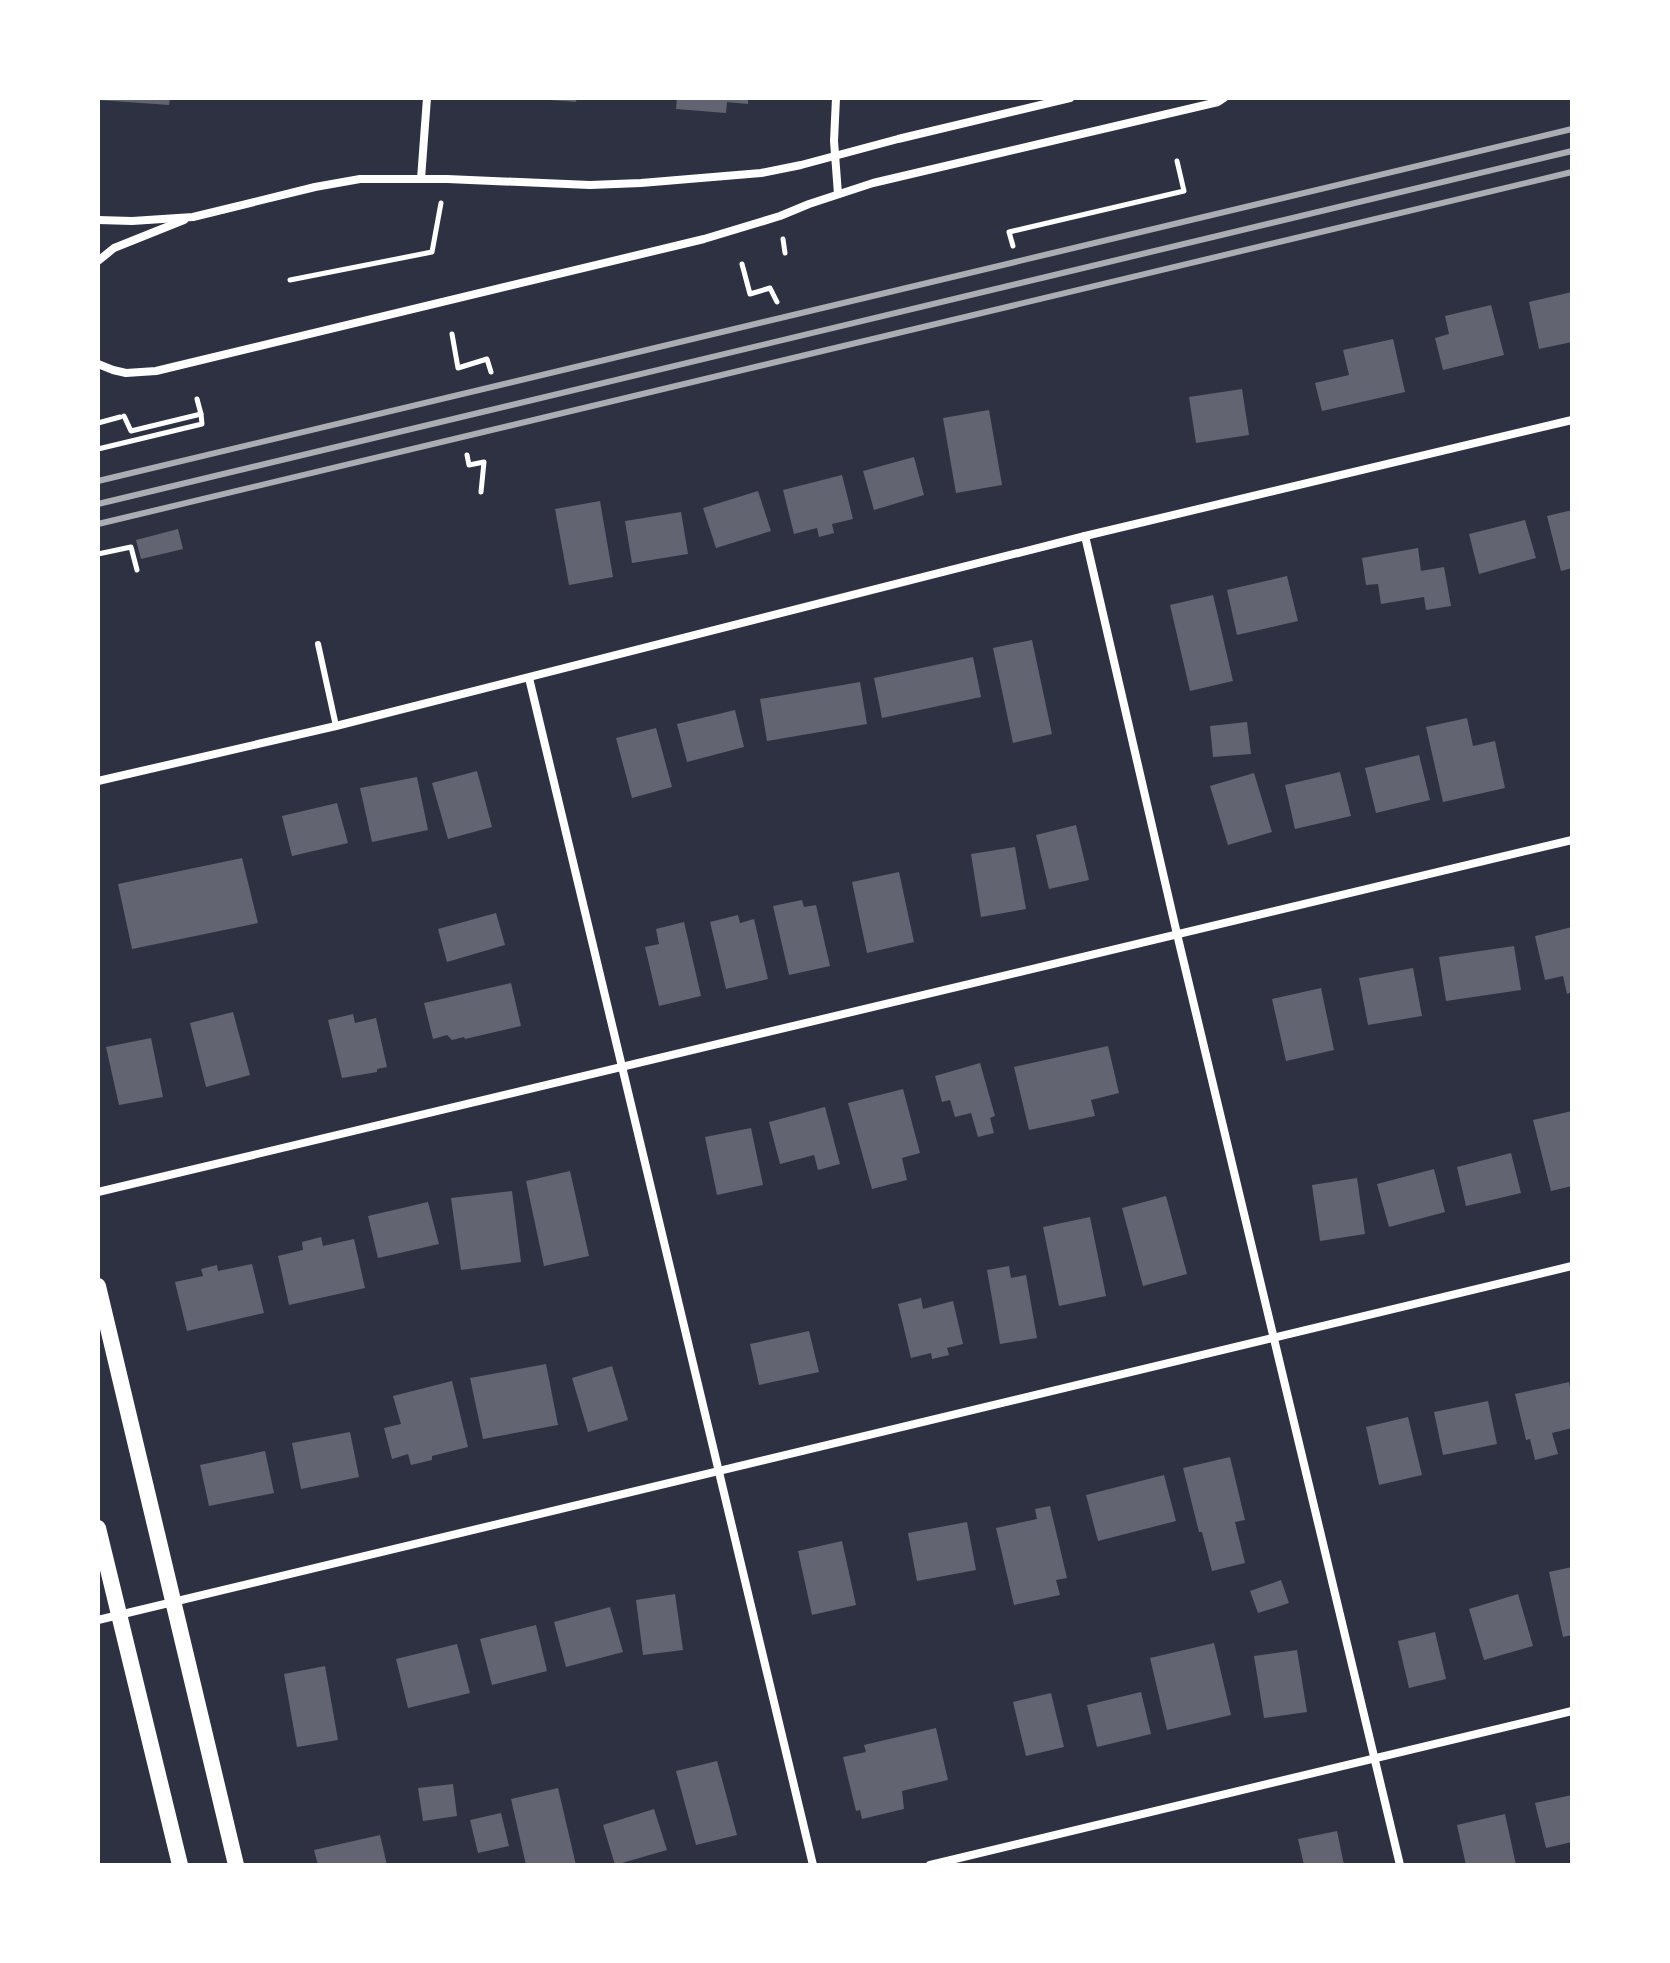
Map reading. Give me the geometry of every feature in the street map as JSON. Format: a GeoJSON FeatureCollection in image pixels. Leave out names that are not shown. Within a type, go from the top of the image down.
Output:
{"type":"FeatureCollection","features":[{"type":"Feature","properties":{"kind":"main road"},"geometry":{"type":"LineString","coordinates":[[98,1286],[236,1865]]}},
{"type":"Feature","properties":{"kind":"main road"},"geometry":{"type":"LineString","coordinates":[[98,1528],[180,1865]]}},
{"type":"Feature","properties":{"kind":"street"},"geometry":{"type":"LineString","coordinates":[[421,179],[427,98]]}},
{"type":"Feature","properties":{"kind":"street"},"geometry":{"type":"LineString","coordinates":[[836,98],[838,194]]}},
{"type":"Feature","properties":{"kind":"street"},"geometry":{"type":"LineString","coordinates":[[98,261],[114,248],[193,217],[338,182],[421,179],[590,185],[761,173],[1070,98]]}},
{"type":"Feature","properties":{"kind":"street"},"geometry":{"type":"LineString","coordinates":[[98,364],[126,373],[156,371],[704,239],[838,194],[1218,102],[1224,98]]}},
{"type":"Feature","properties":{"kind":"street"},"geometry":{"type":"LineString","coordinates":[[98,220],[193,217]]}},
{"type":"Feature","properties":{"kind":"street"},"geometry":{"type":"LineString","coordinates":[[98,781],[336,726],[1085,536],[1572,420]]}},
{"type":"Feature","properties":{"kind":"street"},"geometry":{"type":"LineString","coordinates":[[1085,536],[1400,1865]]}},
{"type":"Feature","properties":{"kind":"street"},"geometry":{"type":"LineString","coordinates":[[529,678],[813,1865]]}},
{"type":"Feature","properties":{"kind":"street"},"geometry":{"type":"LineString","coordinates":[[98,1192],[1572,840]]}},
{"type":"Feature","properties":{"kind":"street"},"geometry":{"type":"LineString","coordinates":[[98,1620],[1572,1266]]}},
{"type":"Feature","properties":{"kind":"street"},"geometry":{"type":"LineString","coordinates":[[930,1865],[1572,1711]]}},
{"type":"Feature","properties":{"kind":"lane"},"geometry":{"type":"LineString","coordinates":[[318,644],[336,726]]}},
{"type":"Feature","properties":{"kind":"path"},"geometry":{"type":"LineString","coordinates":[[1013,246],[1009,232],[1184,191],[1177,161]]}},
{"type":"Feature","properties":{"kind":"path"},"geometry":{"type":"LineString","coordinates":[[290,280],[432,252],[441,203]]}},
{"type":"Feature","properties":{"kind":"path"},"geometry":{"type":"LineString","coordinates":[[742,264],[750,294],[770,288],[777,302]]}},
{"type":"Feature","properties":{"kind":"path"},"geometry":{"type":"LineString","coordinates":[[452,334],[458,368],[487,359],[491,372]]}},
{"type":"Feature","properties":{"kind":"path"},"geometry":{"type":"LineString","coordinates":[[98,449],[202,424],[197,399]]}},
{"type":"Feature","properties":{"kind":"path"},"geometry":{"type":"LineString","coordinates":[[98,423],[122,416],[131,431],[201,414]]}},
{"type":"Feature","properties":{"kind":"path"},"geometry":{"type":"LineString","coordinates":[[467,455],[469,465],[484,462],[481,492]]}},
{"type":"Feature","properties":{"kind":"path"},"geometry":{"type":"LineString","coordinates":[[98,554],[131,547],[137,570]]}},
{"type":"Feature","properties":{"kind":"building"},"geometry":{"type":"Polygon","coordinates":[[[98,98],[170,98],[169,105],[98,98]]]}},
{"type":"Feature","properties":{"kind":"building"},"geometry":{"type":"Polygon","coordinates":[[[550,98],[577,98],[576,102],[550,98]]]}},
{"type":"Feature","properties":{"kind":"building"},"geometry":{"type":"Polygon","coordinates":[[[677,98],[748,98],[748,104],[727,102],[726,113],[676,109],[677,98]]]}},
{"type":"Feature","properties":{"kind":"building"},"geometry":{"type":"Polygon","coordinates":[[[1572,292],[1572,342],[1539,349],[1529,302],[1572,292]]]}},
{"type":"Feature","properties":{"kind":"building"},"geometry":{"type":"Polygon","coordinates":[[[1491,305],[1504,355],[1443,370],[1435,338],[1449,334],[1445,316],[1491,305]]]}},
{"type":"Feature","properties":{"kind":"building"},"geometry":{"type":"Polygon","coordinates":[[[1393,339],[1405,392],[1322,411],[1315,383],[1349,375],[1343,350],[1393,339]]]}},
{"type":"Feature","properties":{"kind":"building"},"geometry":{"type":"Polygon","coordinates":[[[1242,389],[1249,435],[1196,443],[1189,397],[1242,389]]]}},
{"type":"Feature","properties":{"kind":"building"},"geometry":{"type":"Polygon","coordinates":[[[989,410],[1002,485],[956,493],[943,418],[989,410]]]}},
{"type":"Feature","properties":{"kind":"building"},"geometry":{"type":"Polygon","coordinates":[[[914,457],[924,495],[874,510],[863,471],[914,457]]]}},
{"type":"Feature","properties":{"kind":"building"},"geometry":{"type":"Polygon","coordinates":[[[842,475],[853,519],[832,524],[834,533],[819,537],[817,528],[794,534],[783,490],[842,475]]]}},
{"type":"Feature","properties":{"kind":"building"},"geometry":{"type":"Polygon","coordinates":[[[758,491],[771,531],[716,548],[703,508],[758,491]]]}},
{"type":"Feature","properties":{"kind":"building"},"geometry":{"type":"Polygon","coordinates":[[[600,501],[613,577],[569,585],[555,509],[600,501]]]}},
{"type":"Feature","properties":{"kind":"building"},"geometry":{"type":"Polygon","coordinates":[[[1572,510],[1572,568],[1561,571],[1547,516],[1572,510]]]}},
{"type":"Feature","properties":{"kind":"building"},"geometry":{"type":"Polygon","coordinates":[[[681,512],[688,554],[632,563],[625,521],[681,512]]]}},
{"type":"Feature","properties":{"kind":"building"},"geometry":{"type":"Polygon","coordinates":[[[1525,520],[1536,558],[1479,574],[1469,534],[1525,520]]]}},
{"type":"Feature","properties":{"kind":"building"},"geometry":{"type":"Polygon","coordinates":[[[178,529],[183,549],[141,559],[136,540],[178,529]]]}},
{"type":"Feature","properties":{"kind":"building"},"geometry":{"type":"Polygon","coordinates":[[[1418,548],[1421,571],[1444,567],[1451,606],[1426,610],[1424,597],[1381,604],[1378,584],[1366,585],[1362,558],[1418,548]]]}},
{"type":"Feature","properties":{"kind":"building"},"geometry":{"type":"Polygon","coordinates":[[[1287,576],[1298,621],[1237,635],[1227,590],[1287,576]]]}},
{"type":"Feature","properties":{"kind":"building"},"geometry":{"type":"Polygon","coordinates":[[[1213,595],[1233,681],[1190,691],[1170,605],[1213,595]]]}},
{"type":"Feature","properties":{"kind":"building"},"geometry":{"type":"Polygon","coordinates":[[[1032,640],[1052,734],[1013,743],[993,648],[1032,640]]]}},
{"type":"Feature","properties":{"kind":"building"},"geometry":{"type":"Polygon","coordinates":[[[973,657],[981,697],[882,718],[874,678],[973,657]]]}},
{"type":"Feature","properties":{"kind":"building"},"geometry":{"type":"Polygon","coordinates":[[[860,682],[867,724],[767,741],[760,699],[860,682]]]}},
{"type":"Feature","properties":{"kind":"building"},"geometry":{"type":"Polygon","coordinates":[[[735,710],[744,747],[687,762],[677,724],[735,710]]]}},
{"type":"Feature","properties":{"kind":"building"},"geometry":{"type":"Polygon","coordinates":[[[1467,718],[1473,746],[1495,741],[1505,788],[1443,802],[1426,727],[1467,718]]]}},
{"type":"Feature","properties":{"kind":"building"},"geometry":{"type":"Polygon","coordinates":[[[1247,722],[1251,754],[1213,757],[1210,726],[1247,722]]]}},
{"type":"Feature","properties":{"kind":"building"},"geometry":{"type":"Polygon","coordinates":[[[656,728],[672,787],[632,798],[616,738],[656,728]]]}},
{"type":"Feature","properties":{"kind":"building"},"geometry":{"type":"Polygon","coordinates":[[[1419,755],[1430,800],[1376,813],[1365,768],[1419,755]]]}},
{"type":"Feature","properties":{"kind":"building"},"geometry":{"type":"Polygon","coordinates":[[[477,771],[492,827],[448,839],[432,783],[477,771]]]}},
{"type":"Feature","properties":{"kind":"building"},"geometry":{"type":"Polygon","coordinates":[[[1340,772],[1351,816],[1295,829],[1285,785],[1340,772]]]}},
{"type":"Feature","properties":{"kind":"building"},"geometry":{"type":"Polygon","coordinates":[[[1254,773],[1272,832],[1228,845],[1210,786],[1254,773]]]}},
{"type":"Feature","properties":{"kind":"building"},"geometry":{"type":"Polygon","coordinates":[[[417,777],[428,830],[372,842],[360,788],[417,777]]]}},
{"type":"Feature","properties":{"kind":"building"},"geometry":{"type":"Polygon","coordinates":[[[337,803],[348,843],[292,856],[282,816],[337,803]]]}},
{"type":"Feature","properties":{"kind":"building"},"geometry":{"type":"Polygon","coordinates":[[[1076,825],[1089,880],[1049,889],[1036,835],[1076,825]]]}},
{"type":"Feature","properties":{"kind":"building"},"geometry":{"type":"Polygon","coordinates":[[[1015,847],[1026,909],[981,917],[971,854],[1015,847]]]}},
{"type":"Feature","properties":{"kind":"building"},"geometry":{"type":"Polygon","coordinates":[[[242,858],[258,923],[132,949],[118,884],[242,858]]]}},
{"type":"Feature","properties":{"kind":"building"},"geometry":{"type":"Polygon","coordinates":[[[899,872],[914,942],[867,953],[852,882],[899,872]]]}},
{"type":"Feature","properties":{"kind":"building"},"geometry":{"type":"Polygon","coordinates":[[[802,900],[804,907],[816,905],[830,966],[789,975],[773,906],[802,900]]]}},
{"type":"Feature","properties":{"kind":"building"},"geometry":{"type":"Polygon","coordinates":[[[496,913],[505,945],[447,962],[438,929],[496,913]]]}},
{"type":"Feature","properties":{"kind":"building"},"geometry":{"type":"Polygon","coordinates":[[[738,915],[740,923],[754,919],[768,979],[726,989],[710,922],[738,915]]]}},
{"type":"Feature","properties":{"kind":"building"},"geometry":{"type":"Polygon","coordinates":[[[684,922],[701,996],[659,1006],[645,947],[659,944],[656,929],[684,922]]]}},
{"type":"Feature","properties":{"kind":"building"},"geometry":{"type":"Polygon","coordinates":[[[1572,927],[1572,992],[1567,994],[1563,976],[1545,980],[1535,936],[1572,927]]]}},
{"type":"Feature","properties":{"kind":"building"},"geometry":{"type":"Polygon","coordinates":[[[1514,946],[1521,990],[1446,1001],[1439,957],[1514,946]]]}},
{"type":"Feature","properties":{"kind":"building"},"geometry":{"type":"Polygon","coordinates":[[[1413,968],[1422,1016],[1368,1025],[1359,978],[1413,968]]]}},
{"type":"Feature","properties":{"kind":"building"},"geometry":{"type":"Polygon","coordinates":[[[511,983],[521,1026],[465,1039],[452,1040],[447,1035],[433,1039],[424,1003],[511,983]]]}},
{"type":"Feature","properties":{"kind":"building"},"geometry":{"type":"Polygon","coordinates":[[[1321,988],[1334,1050],[1286,1061],[1272,999],[1321,988]]]}},
{"type":"Feature","properties":{"kind":"building"},"geometry":{"type":"Polygon","coordinates":[[[233,1012],[250,1075],[206,1087],[190,1023],[233,1012]]]}},
{"type":"Feature","properties":{"kind":"building"},"geometry":{"type":"Polygon","coordinates":[[[353,1014],[355,1023],[376,1018],[387,1067],[377,1069],[377,1072],[342,1078],[328,1020],[353,1014]]]}},
{"type":"Feature","properties":{"kind":"building"},"geometry":{"type":"Polygon","coordinates":[[[151,1038],[163,1097],[119,1105],[106,1047],[151,1038]]]}},
{"type":"Feature","properties":{"kind":"building"},"geometry":{"type":"Polygon","coordinates":[[[1108,1046],[1119,1093],[1091,1100],[1095,1116],[1029,1130],[1014,1067],[1108,1046]]]}},
{"type":"Feature","properties":{"kind":"building"},"geometry":{"type":"Polygon","coordinates":[[[980,1063],[995,1116],[990,1118],[994,1133],[978,1137],[971,1113],[955,1117],[950,1100],[942,1102],[935,1076],[980,1063]]]}},
{"type":"Feature","properties":{"kind":"building"},"geometry":{"type":"Polygon","coordinates":[[[903,1089],[920,1153],[902,1158],[907,1180],[872,1189],[848,1103],[903,1089]]]}},
{"type":"Feature","properties":{"kind":"building"},"geometry":{"type":"Polygon","coordinates":[[[825,1107],[840,1164],[818,1170],[814,1155],[780,1164],[769,1122],[825,1107]]]}},
{"type":"Feature","properties":{"kind":"building"},"geometry":{"type":"Polygon","coordinates":[[[1572,1111],[1572,1186],[1551,1191],[1533,1120],[1572,1111]]]}},
{"type":"Feature","properties":{"kind":"building"},"geometry":{"type":"Polygon","coordinates":[[[751,1128],[763,1185],[717,1195],[705,1137],[751,1128]]]}},
{"type":"Feature","properties":{"kind":"building"},"geometry":{"type":"Polygon","coordinates":[[[1511,1153],[1521,1193],[1466,1206],[1457,1167],[1511,1153]]]}},
{"type":"Feature","properties":{"kind":"building"},"geometry":{"type":"Polygon","coordinates":[[[1434,1169],[1445,1212],[1389,1227],[1377,1184],[1434,1169]]]}},
{"type":"Feature","properties":{"kind":"building"},"geometry":{"type":"Polygon","coordinates":[[[570,1171],[589,1256],[544,1266],[526,1181],[570,1171]]]}},
{"type":"Feature","properties":{"kind":"building"},"geometry":{"type":"Polygon","coordinates":[[[1357,1178],[1365,1234],[1320,1241],[1312,1185],[1357,1178]]]}},
{"type":"Feature","properties":{"kind":"building"},"geometry":{"type":"Polygon","coordinates":[[[512,1191],[521,1262],[461,1270],[451,1198],[512,1191]]]}},
{"type":"Feature","properties":{"kind":"building"},"geometry":{"type":"Polygon","coordinates":[[[1166,1196],[1187,1274],[1143,1286],[1122,1208],[1166,1196]]]}},
{"type":"Feature","properties":{"kind":"building"},"geometry":{"type":"Polygon","coordinates":[[[428,1202],[439,1244],[378,1258],[368,1216],[428,1202]]]}},
{"type":"Feature","properties":{"kind":"building"},"geometry":{"type":"Polygon","coordinates":[[[1090,1217],[1106,1296],[1059,1306],[1043,1227],[1090,1217]]]}},
{"type":"Feature","properties":{"kind":"building"},"geometry":{"type":"Polygon","coordinates":[[[321,1237],[323,1246],[354,1239],[365,1288],[289,1305],[278,1256],[303,1250],[302,1242],[321,1237]]]}},
{"type":"Feature","properties":{"kind":"building"},"geometry":{"type":"Polygon","coordinates":[[[252,1264],[264,1313],[187,1331],[175,1282],[203,1276],[201,1269],[217,1265],[218,1271],[252,1264]]]}},
{"type":"Feature","properties":{"kind":"building"},"geometry":{"type":"Polygon","coordinates":[[[1009,1266],[1011,1278],[1026,1275],[1037,1338],[1000,1344],[987,1270],[1009,1266]]]}},
{"type":"Feature","properties":{"kind":"building"},"geometry":{"type":"Polygon","coordinates":[[[921,1298],[923,1309],[953,1301],[963,1344],[947,1348],[949,1355],[932,1359],[931,1353],[911,1358],[898,1304],[921,1298]]]}},
{"type":"Feature","properties":{"kind":"building"},"geometry":{"type":"Polygon","coordinates":[[[809,1331],[819,1372],[759,1385],[750,1344],[809,1331]]]}},
{"type":"Feature","properties":{"kind":"building"},"geometry":{"type":"Polygon","coordinates":[[[546,1364],[558,1425],[483,1439],[470,1378],[546,1364]]]}},
{"type":"Feature","properties":{"kind":"building"},"geometry":{"type":"Polygon","coordinates":[[[612,1366],[628,1420],[588,1432],[572,1378],[612,1366]]]}},
{"type":"Feature","properties":{"kind":"building"},"geometry":{"type":"Polygon","coordinates":[[[452,1381],[468,1447],[411,1465],[408,1454],[392,1459],[384,1428],[401,1424],[393,1396],[452,1381]]]}},
{"type":"Feature","properties":{"kind":"building"},"geometry":{"type":"Polygon","coordinates":[[[1569,1382],[1572,1428],[1552,1433],[1558,1454],[1535,1460],[1530,1439],[1526,1440],[1515,1394],[1569,1382]]]}},
{"type":"Feature","properties":{"kind":"building"},"geometry":{"type":"Polygon","coordinates":[[[1488,1401],[1497,1444],[1443,1455],[1434,1412],[1488,1401]]]}},
{"type":"Feature","properties":{"kind":"building"},"geometry":{"type":"Polygon","coordinates":[[[1408,1417],[1422,1475],[1379,1485],[1366,1427],[1408,1417]]]}},
{"type":"Feature","properties":{"kind":"building"},"geometry":{"type":"Polygon","coordinates":[[[350,1432],[359,1477],[301,1489],[292,1443],[350,1432]]]}},
{"type":"Feature","properties":{"kind":"building"},"geometry":{"type":"Polygon","coordinates":[[[265,1451],[274,1493],[209,1506],[200,1465],[265,1451]]]}},
{"type":"Feature","properties":{"kind":"building"},"geometry":{"type":"Polygon","coordinates":[[[1230,1457],[1245,1520],[1235,1522],[1245,1563],[1212,1571],[1183,1468],[1230,1457]]]}},
{"type":"Feature","properties":{"kind":"building"},"geometry":{"type":"Polygon","coordinates":[[[1164,1475],[1176,1521],[1098,1541],[1086,1495],[1164,1475]]]}},
{"type":"Feature","properties":{"kind":"building"},"geometry":{"type":"Polygon","coordinates":[[[1050,1506],[1067,1578],[1056,1580],[1060,1595],[1014,1605],[996,1528],[1037,1519],[1035,1509],[1050,1506]]]}},
{"type":"Feature","properties":{"kind":"building"},"geometry":{"type":"Polygon","coordinates":[[[967,1522],[976,1570],[917,1581],[908,1533],[967,1522]]]}},
{"type":"Feature","properties":{"kind":"building"},"geometry":{"type":"Polygon","coordinates":[[[842,1541],[856,1605],[812,1615],[798,1551],[842,1541]]]}},
{"type":"Feature","properties":{"kind":"building"},"geometry":{"type":"Polygon","coordinates":[[[1572,1567],[1572,1635],[1563,1637],[1549,1572],[1572,1567]]]}},
{"type":"Feature","properties":{"kind":"building"},"geometry":{"type":"Polygon","coordinates":[[[1281,1580],[1289,1603],[1258,1613],[1250,1591],[1281,1580]]]}},
{"type":"Feature","properties":{"kind":"building"},"geometry":{"type":"Polygon","coordinates":[[[675,1594],[683,1650],[643,1655],[636,1600],[675,1594]]]}},
{"type":"Feature","properties":{"kind":"building"},"geometry":{"type":"Polygon","coordinates":[[[1518,1594],[1533,1646],[1484,1660],[1469,1609],[1518,1594]]]}},
{"type":"Feature","properties":{"kind":"building"},"geometry":{"type":"Polygon","coordinates":[[[610,1607],[623,1652],[566,1667],[554,1622],[610,1607]]]}},
{"type":"Feature","properties":{"kind":"building"},"geometry":{"type":"Polygon","coordinates":[[[536,1625],[547,1671],[492,1685],[480,1639],[536,1625]]]}},
{"type":"Feature","properties":{"kind":"building"},"geometry":{"type":"Polygon","coordinates":[[[1435,1632],[1446,1679],[1409,1688],[1398,1641],[1435,1632]]]}},
{"type":"Feature","properties":{"kind":"building"},"geometry":{"type":"Polygon","coordinates":[[[1214,1643],[1231,1715],[1167,1730],[1150,1658],[1214,1643]]]}},
{"type":"Feature","properties":{"kind":"building"},"geometry":{"type":"Polygon","coordinates":[[[457,1644],[470,1693],[408,1708],[396,1659],[457,1644]]]}},
{"type":"Feature","properties":{"kind":"building"},"geometry":{"type":"Polygon","coordinates":[[[1297,1650],[1307,1712],[1264,1718],[1254,1656],[1297,1650]]]}},
{"type":"Feature","properties":{"kind":"building"},"geometry":{"type":"Polygon","coordinates":[[[325,1666],[338,1740],[297,1747],[284,1674],[325,1666]]]}},
{"type":"Feature","properties":{"kind":"building"},"geometry":{"type":"Polygon","coordinates":[[[1141,1692],[1151,1734],[1097,1747],[1087,1705],[1141,1692]]]}},
{"type":"Feature","properties":{"kind":"building"},"geometry":{"type":"Polygon","coordinates":[[[1051,1693],[1064,1747],[1026,1756],[1013,1702],[1051,1693]]]}},
{"type":"Feature","properties":{"kind":"building"},"geometry":{"type":"Polygon","coordinates":[[[936,1728],[948,1780],[902,1791],[904,1809],[862,1819],[860,1810],[856,1811],[843,1757],[866,1752],[864,1745],[936,1728]]]}},
{"type":"Feature","properties":{"kind":"building"},"geometry":{"type":"Polygon","coordinates":[[[717,1761],[737,1835],[696,1845],[676,1771],[717,1761]]]}},
{"type":"Feature","properties":{"kind":"building"},"geometry":{"type":"Polygon","coordinates":[[[453,1784],[457,1816],[423,1821],[418,1788],[453,1784]]]}},
{"type":"Feature","properties":{"kind":"building"},"geometry":{"type":"Polygon","coordinates":[[[558,1788],[576,1865],[526,1865],[511,1799],[558,1788]]]}},
{"type":"Feature","properties":{"kind":"building"},"geometry":{"type":"Polygon","coordinates":[[[1572,1795],[1572,1842],[1546,1848],[1535,1803],[1572,1795]]]}},
{"type":"Feature","properties":{"kind":"building"},"geometry":{"type":"Polygon","coordinates":[[[654,1809],[667,1850],[615,1865],[603,1825],[654,1809]]]}},
{"type":"Feature","properties":{"kind":"building"},"geometry":{"type":"Polygon","coordinates":[[[501,1813],[509,1846],[478,1853],[470,1820],[501,1813]]]}},
{"type":"Feature","properties":{"kind":"building"},"geometry":{"type":"Polygon","coordinates":[[[1505,1814],[1516,1865],[1466,1865],[1457,1825],[1505,1814]]]}},
{"type":"Feature","properties":{"kind":"building"},"geometry":{"type":"Polygon","coordinates":[[[1337,1831],[1344,1865],[1304,1865],[1298,1839],[1337,1831]]]}},
{"type":"Feature","properties":{"kind":"building"},"geometry":{"type":"Polygon","coordinates":[[[380,1835],[387,1865],[318,1865],[314,1850],[380,1835]]]}},
{"type":"Feature","properties":{"kind":"railway"},"geometry":{"type":"LineString","coordinates":[[98,481],[1572,129]]}},
{"type":"Feature","properties":{"kind":"railway"},"geometry":{"type":"LineString","coordinates":[[98,504],[1572,151]]}},
{"type":"Feature","properties":{"kind":"railway"},"geometry":{"type":"LineString","coordinates":[[98,524],[1572,172]]}}]}
